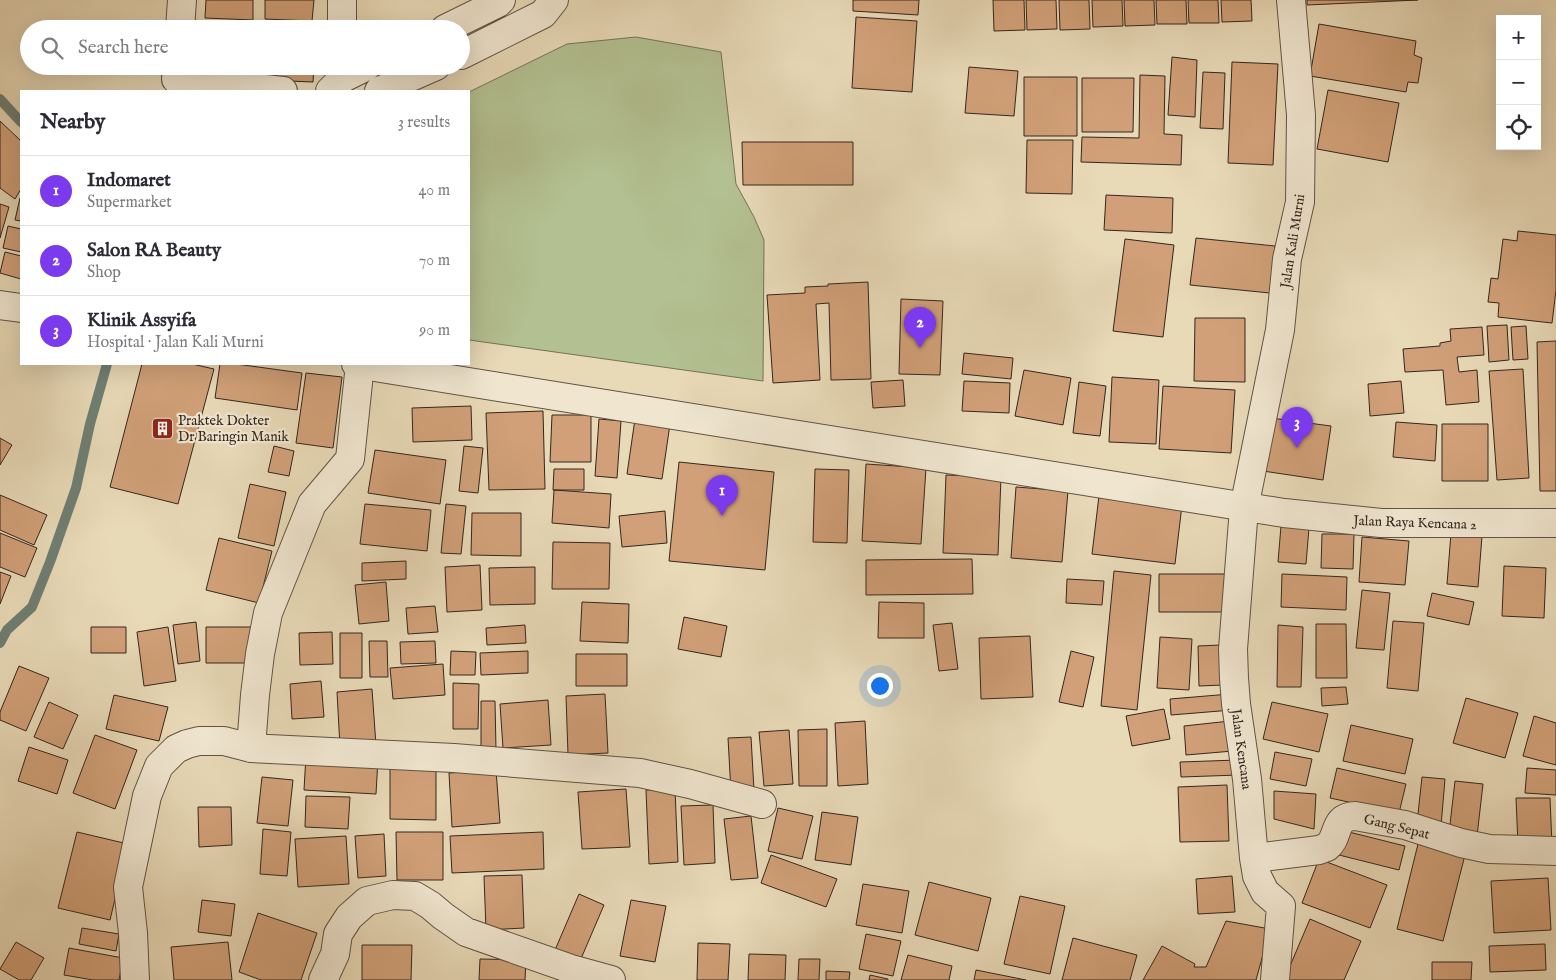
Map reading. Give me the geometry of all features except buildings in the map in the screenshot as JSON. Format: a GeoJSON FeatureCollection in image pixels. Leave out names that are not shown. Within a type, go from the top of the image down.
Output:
{"type":"FeatureCollection","features":[{"type":"Feature","properties":{"kind":"street"},"geometry":{"type":"LineString","coordinates":[[181,20],[182,0]]}},
{"type":"Feature","properties":{"kind":"street"},"geometry":{"type":"LineString","coordinates":[[342,0],[342,20]]}},
{"type":"Feature","properties":{"kind":"street"},"geometry":{"type":"LineString","coordinates":[[463,20],[502,0]]}},
{"type":"Feature","properties":{"kind":"street"},"geometry":{"type":"LineString","coordinates":[[470,50],[543,14],[554,0]]}},
{"type":"Feature","properties":{"kind":"street","name":"Jalan Kali Murni"},"geometry":{"type":"LineString","coordinates":[[1244,508],[1280,330],[1287,259],[1300,202],[1301,115],[1291,0]]}},
{"type":"Feature","properties":{"kind":"street"},"geometry":{"type":"LineString","coordinates":[[176,75],[176,79],[275,90]]}},
{"type":"Feature","properties":{"kind":"street"},"geometry":{"type":"LineString","coordinates":[[341,82],[352,75]]}},
{"type":"Feature","properties":{"kind":"street"},"geometry":{"type":"LineString","coordinates":[[381,90],[415,75]]}},
{"type":"Feature","properties":{"kind":"street"},"geometry":{"type":"LineString","coordinates":[[0,305],[20,308]]}},
{"type":"Feature","properties":{"kind":"street"},"geometry":{"type":"LineString","coordinates":[[251,748],[260,654],[268,613],[312,504],[350,459],[358,365]]}},
{"type":"Feature","properties":{"kind":"street","name":"Jalan Raya Kencana 2"},"geometry":{"type":"LineString","coordinates":[[364,365],[1244,508],[1381,523],[1556,523]]}},
{"type":"Feature","properties":{"kind":"street","name":"Jalan Kencana"},"geometry":{"type":"LineString","coordinates":[[1244,508],[1233,649],[1234,678],[1257,876],[1265,892],[1281,906],[1275,980]]}},
{"type":"Feature","properties":{"kind":"street"},"geometry":{"type":"LineString","coordinates":[[135,980],[133,933],[128,888],[147,796],[160,766],[176,749],[187,744],[199,741],[224,741],[251,748],[454,758],[640,773],[690,784],[762,804]]}},
{"type":"Feature","properties":{"kind":"street","name":"Gang Sepat"},"geometry":{"type":"LineString","coordinates":[[1254,858],[1319,850],[1328,846],[1341,821],[1347,816],[1405,825],[1488,849],[1556,851]]}},
{"type":"Feature","properties":{"kind":"street"},"geometry":{"type":"LineString","coordinates":[[323,980],[335,954],[338,934],[349,917],[367,901],[393,895],[414,896],[430,904],[442,916],[466,932],[571,969],[611,980]]}},
{"type":"Feature","properties":{"kind":"green space"},"geometry":{"type":"Polygon","coordinates":[[[636,37],[721,52],[736,184],[764,240],[763,381],[470,340],[470,92],[567,44],[636,37]]]}},
{"type":"Feature","properties":{"kind":"waterway"},"geometry":{"type":"LineString","coordinates":[[0,99],[20,121]]}},
{"type":"Feature","properties":{"kind":"waterway"},"geometry":{"type":"LineString","coordinates":[[0,643],[7,630],[32,607],[50,562],[76,488],[90,424],[107,365]]}},
{"type":"Feature","properties":{"kind":"place","name":"Salon RA Beauty"},"geometry":{"type":"Point","coordinates":[920,348]}},
{"type":"Feature","properties":{"kind":"place","name":"Praktek Dokter Dr Baringin Manik"},"geometry":{"type":"Point","coordinates":[162,428]}},
{"type":"Feature","properties":{"kind":"place","name":"Klinik Assyifa"},"geometry":{"type":"Point","coordinates":[1297,448]}},
{"type":"Feature","properties":{"kind":"place","name":"Indomaret"},"geometry":{"type":"Point","coordinates":[722,516]}}]}
